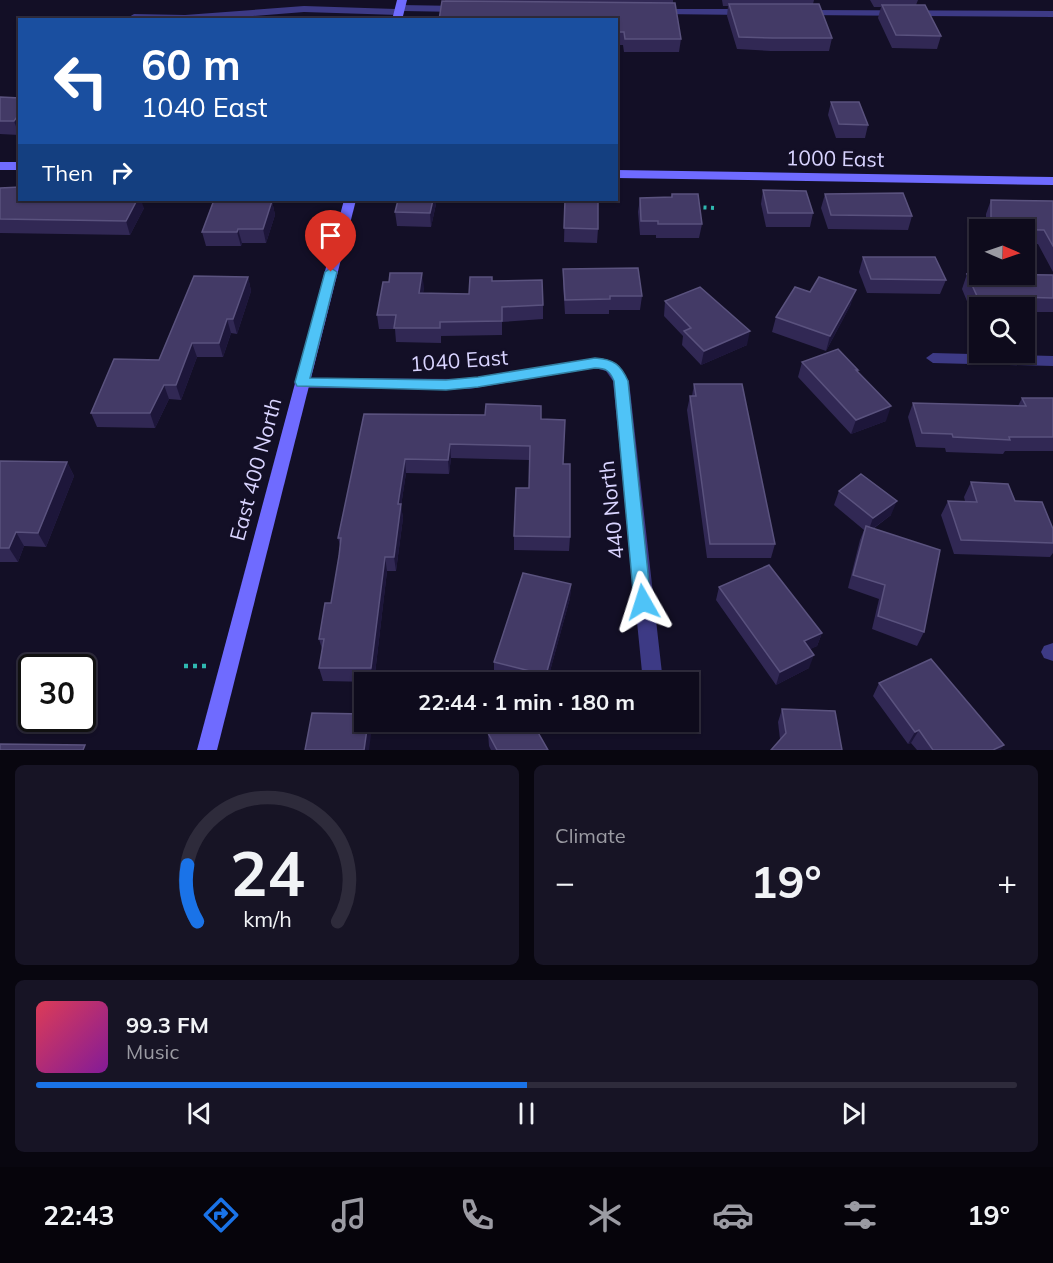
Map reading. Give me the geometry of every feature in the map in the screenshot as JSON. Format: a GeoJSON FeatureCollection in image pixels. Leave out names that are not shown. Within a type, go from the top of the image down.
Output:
{"type":"FeatureCollection","features":[{"type":"Feature","properties":{"kind":"street"},"geometry":{"type":"LineString","coordinates":[[134,16],[185,18],[304,9],[471,9]]}},
{"type":"Feature","properties":{"kind":"street"},"geometry":{"type":"LineString","coordinates":[[649,11],[756,12]]}},
{"type":"Feature","properties":{"kind":"street"},"geometry":{"type":"LineString","coordinates":[[792,12],[1053,14]]}},
{"type":"Feature","properties":{"kind":"street"},"geometry":{"type":"LineString","coordinates":[[0,166],[18,166]]}},
{"type":"Feature","properties":{"kind":"street","name":"1000 East"},"geometry":{"type":"LineString","coordinates":[[618,174],[1053,181]]}},
{"type":"Feature","properties":{"kind":"street","name":"East 400 North"},"geometry":{"type":"LineString","coordinates":[[207,750],[350,201]]}},
{"type":"Feature","properties":{"kind":"street"},"geometry":{"type":"LineString","coordinates":[[933,358],[1053,361]]}},
{"type":"Feature","properties":{"kind":"street","name":"1040 East"},"geometry":{"type":"LineString","coordinates":[[302,382],[458,384],[595,363],[606,363],[616,369]]}},
{"type":"Feature","properties":{"kind":"street","name":"440 North"},"geometry":{"type":"LineString","coordinates":[[616,369],[621,381],[652,672]]}},
{"type":"Feature","properties":{"kind":"path"},"geometry":{"type":"LineString","coordinates":[[692,207],[715,208]]}},
{"type":"Feature","properties":{"kind":"building"},"geometry":{"type":"Polygon","coordinates":[[[442,1],[675,3],[681,39],[625,39],[624,32],[618,32],[618,18],[439,18],[442,1]]]}},
{"type":"Feature","properties":{"kind":"building"},"geometry":{"type":"Polygon","coordinates":[[[729,4],[819,4],[832,38],[739,37],[729,4]]]}},
{"type":"Feature","properties":{"kind":"building"},"geometry":{"type":"Polygon","coordinates":[[[882,5],[925,5],[941,36],[896,35],[882,5]]]}},
{"type":"Feature","properties":{"kind":"building"},"geometry":{"type":"Polygon","coordinates":[[[0,97],[18,98],[18,116],[14,121],[0,121],[0,97]]]}},
{"type":"Feature","properties":{"kind":"building"},"geometry":{"type":"Polygon","coordinates":[[[831,102],[859,102],[868,125],[839,124],[831,102]]]}},
{"type":"Feature","properties":{"kind":"building"},"geometry":{"type":"Polygon","coordinates":[[[18,187],[18,201],[136,201],[126,221],[0,219],[0,188],[18,187]]]}},
{"type":"Feature","properties":{"kind":"building"},"geometry":{"type":"Polygon","coordinates":[[[763,190],[806,191],[813,213],[768,213],[763,190]]]}},
{"type":"Feature","properties":{"kind":"building"},"geometry":{"type":"Polygon","coordinates":[[[903,193],[912,216],[831,215],[825,194],[903,193]]]}},
{"type":"Feature","properties":{"kind":"building"},"geometry":{"type":"Polygon","coordinates":[[[672,194],[698,194],[702,224],[658,224],[658,221],[641,221],[640,198],[672,197],[672,194]]]}},
{"type":"Feature","properties":{"kind":"building"},"geometry":{"type":"Polygon","coordinates":[[[991,200],[1053,201],[1053,246],[1044,230],[1035,230],[1035,219],[991,219],[991,200]]]}},
{"type":"Feature","properties":{"kind":"building"},"geometry":{"type":"Polygon","coordinates":[[[214,201],[272,201],[263,229],[202,232],[214,201]]]}},
{"type":"Feature","properties":{"kind":"building"},"geometry":{"type":"Polygon","coordinates":[[[398,201],[433,201],[430,213],[395,212],[398,201]]]}},
{"type":"Feature","properties":{"kind":"building"},"geometry":{"type":"Polygon","coordinates":[[[565,201],[598,201],[598,229],[564,228],[565,201]]]}},
{"type":"Feature","properties":{"kind":"building"},"geometry":{"type":"Polygon","coordinates":[[[863,257],[935,257],[946,280],[871,279],[863,257]]]}},
{"type":"Feature","properties":{"kind":"building"},"geometry":{"type":"Polygon","coordinates":[[[638,268],[642,296],[565,300],[563,269],[638,268]]]}},
{"type":"Feature","properties":{"kind":"building"},"geometry":{"type":"Polygon","coordinates":[[[390,273],[422,273],[419,293],[469,294],[470,277],[492,277],[492,281],[542,280],[543,305],[502,307],[502,321],[440,322],[440,328],[394,328],[396,315],[377,315],[383,282],[389,282],[390,273]]]}},
{"type":"Feature","properties":{"kind":"building"},"geometry":{"type":"Polygon","coordinates":[[[1035,275],[1053,275],[1053,298],[977,296],[972,285],[1035,285],[1035,275]]]}},
{"type":"Feature","properties":{"kind":"building"},"geometry":{"type":"Polygon","coordinates":[[[194,276],[248,277],[233,319],[227,319],[219,343],[192,343],[176,385],[164,385],[150,413],[91,413],[114,359],[159,360],[194,276]]]}},
{"type":"Feature","properties":{"kind":"building"},"geometry":{"type":"Polygon","coordinates":[[[819,277],[856,290],[830,336],[776,317],[795,287],[810,292],[819,277]]]}},
{"type":"Feature","properties":{"kind":"building"},"geometry":{"type":"Polygon","coordinates":[[[700,287],[750,331],[704,351],[684,331],[691,328],[665,301],[700,287]]]}},
{"type":"Feature","properties":{"kind":"building"},"geometry":{"type":"Polygon","coordinates":[[[838,349],[891,406],[856,420],[802,362],[838,349]]]}},
{"type":"Feature","properties":{"kind":"building"},"geometry":{"type":"Polygon","coordinates":[[[694,384],[742,384],[775,544],[710,544],[690,396],[696,396],[694,384]]]}},
{"type":"Feature","properties":{"kind":"building"},"geometry":{"type":"Polygon","coordinates":[[[1022,398],[1053,398],[1053,437],[1009,437],[1010,440],[922,433],[913,403],[1026,406],[1022,398]]]}},
{"type":"Feature","properties":{"kind":"building"},"geometry":{"type":"Polygon","coordinates":[[[486,404],[541,406],[541,419],[565,420],[563,464],[570,464],[570,537],[514,536],[516,488],[529,488],[530,446],[450,444],[448,460],[405,459],[398,504],[401,504],[394,557],[385,557],[371,668],[319,668],[324,639],[319,639],[325,603],[331,603],[341,538],[338,538],[364,414],[485,415],[486,404]]]}},
{"type":"Feature","properties":{"kind":"building"},"geometry":{"type":"Polygon","coordinates":[[[0,461],[67,462],[38,533],[16,532],[9,548],[0,548],[0,461]]]}},
{"type":"Feature","properties":{"kind":"building"},"geometry":{"type":"Polygon","coordinates":[[[861,474],[897,501],[873,518],[839,491],[861,474]]]}},
{"type":"Feature","properties":{"kind":"building"},"geometry":{"type":"Polygon","coordinates":[[[971,482],[1008,484],[1015,501],[1042,502],[1053,529],[1053,543],[961,540],[948,501],[977,502],[971,482]]]}},
{"type":"Feature","properties":{"kind":"building"},"geometry":{"type":"Polygon","coordinates":[[[866,526],[940,550],[924,632],[878,616],[885,585],[853,575],[866,526]]]}},
{"type":"Feature","properties":{"kind":"building"},"geometry":{"type":"Polygon","coordinates":[[[769,565],[822,633],[804,641],[814,655],[780,672],[719,587],[769,565]]]}},
{"type":"Feature","properties":{"kind":"building"},"geometry":{"type":"Polygon","coordinates":[[[523,573],[571,584],[547,672],[534,672],[494,662],[523,573]]]}},
{"type":"Feature","properties":{"kind":"building"},"geometry":{"type":"Polygon","coordinates":[[[931,659],[1004,745],[993,750],[933,750],[919,730],[915,732],[879,683],[931,659]]]}},
{"type":"Feature","properties":{"kind":"building"},"geometry":{"type":"Polygon","coordinates":[[[782,709],[835,711],[842,750],[771,750],[786,733],[782,709]]]}},
{"type":"Feature","properties":{"kind":"building"},"geometry":{"type":"Polygon","coordinates":[[[312,713],[354,714],[354,732],[367,732],[364,750],[305,750],[312,713]]]}},
{"type":"Feature","properties":{"kind":"building"},"geometry":{"type":"Polygon","coordinates":[[[538,732],[548,750],[497,750],[488,733],[538,732]]]}},
{"type":"Feature","properties":{"kind":"building"},"geometry":{"type":"Polygon","coordinates":[[[0,744],[85,745],[83,750],[0,750],[0,744]]]}},
{"type":"Feature","properties":{"kind":"route"},"geometry":{"type":"LineString","coordinates":[[331,272],[302,382],[446,385],[469,384],[595,363],[606,363],[616,369],[621,381],[643,602]]}}]}
